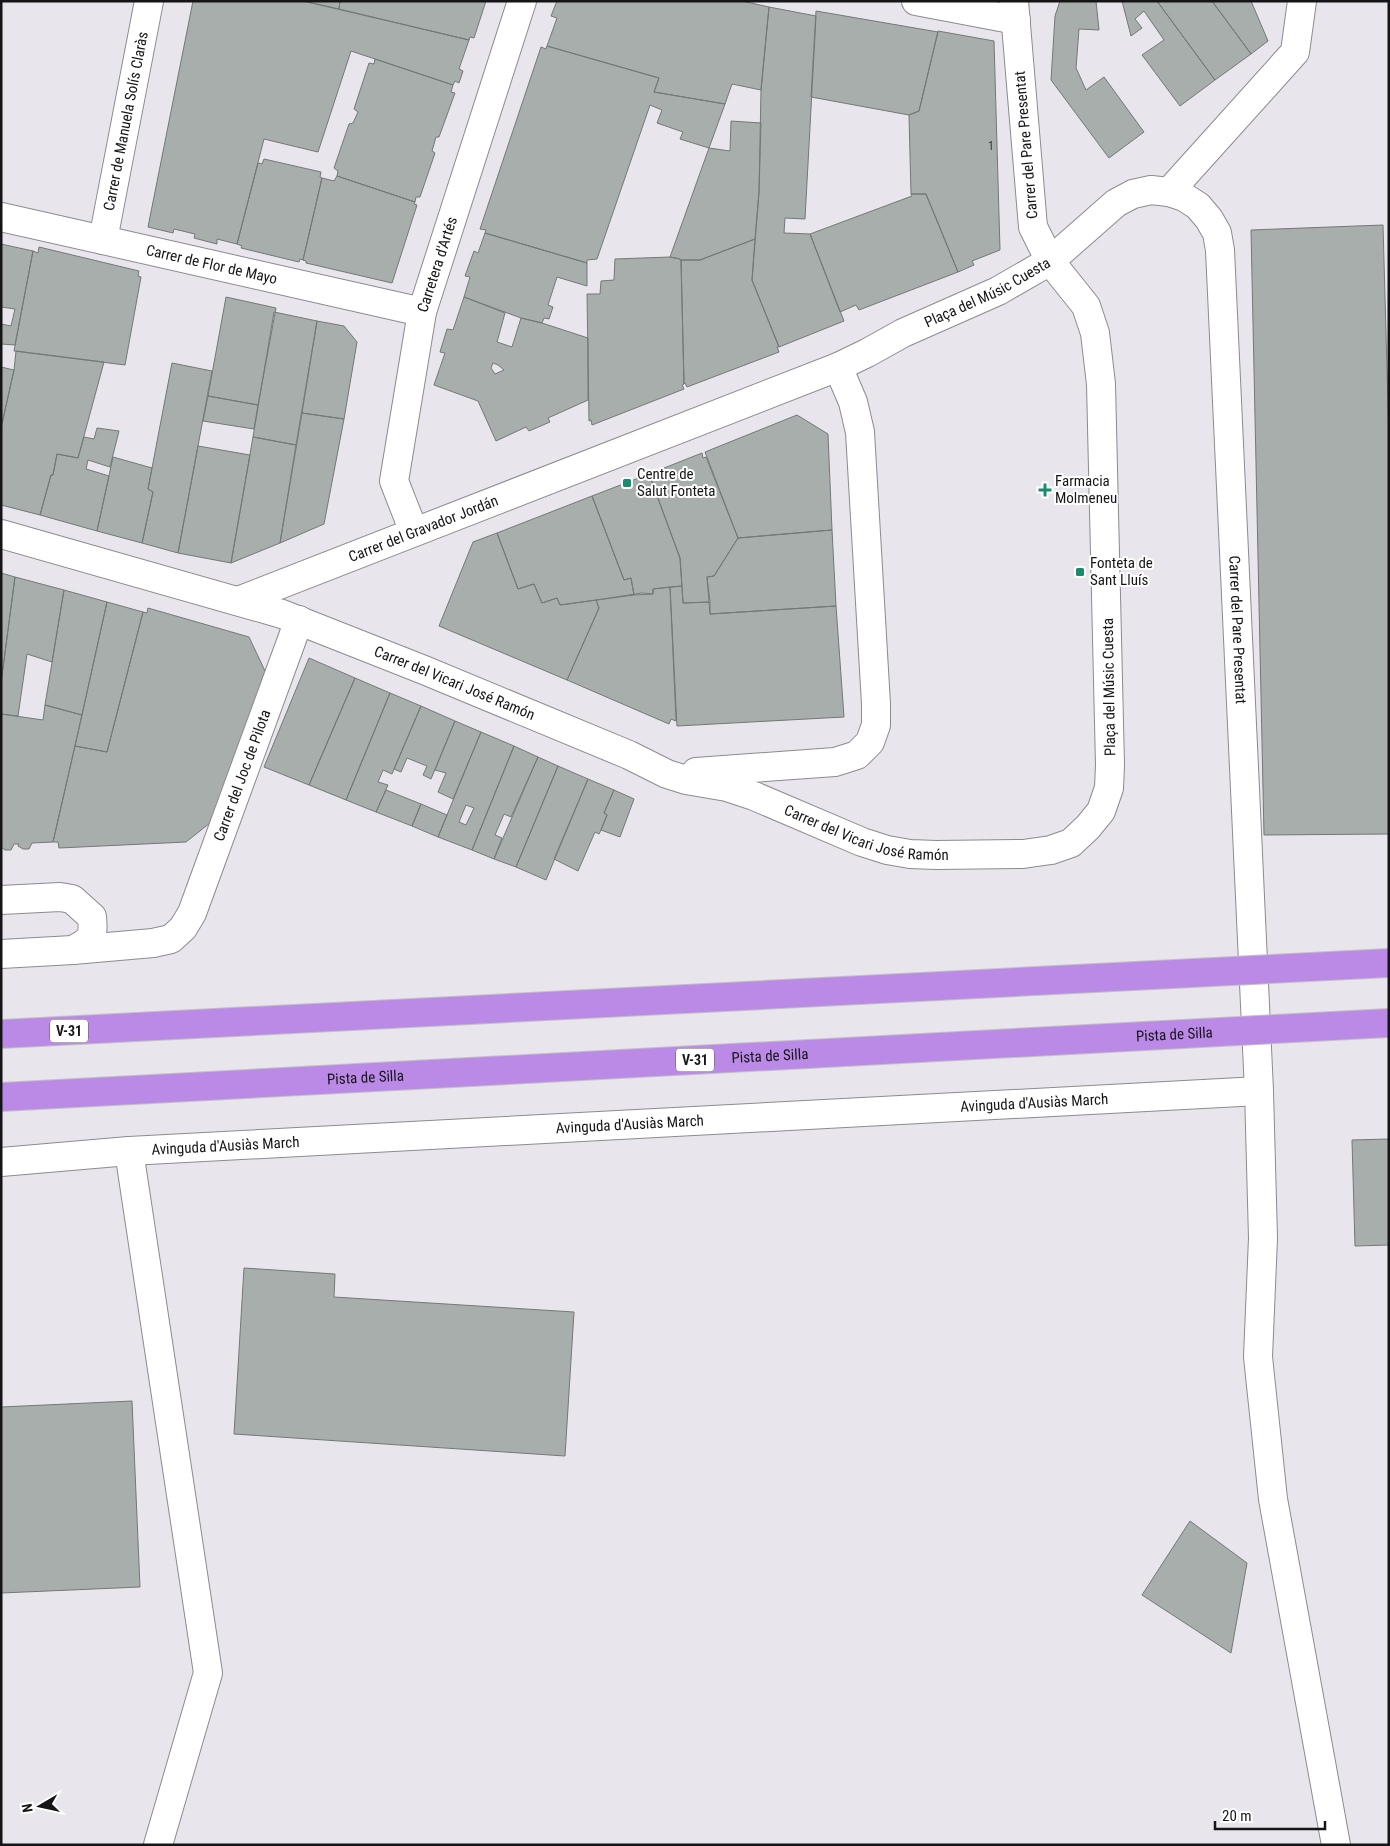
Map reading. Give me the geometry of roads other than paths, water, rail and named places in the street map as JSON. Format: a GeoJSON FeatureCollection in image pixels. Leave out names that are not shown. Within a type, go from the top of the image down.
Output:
{"type":"FeatureCollection","features":[{"type":"Feature","properties":{"kind":"highway","name":"V-31"},"geometry":{"type":"LineString","coordinates":[[1,1034],[1389,963]]}},
{"type":"Feature","properties":{"kind":"highway","name":"Pista de Silla"},"geometry":{"type":"LineString","coordinates":[[1,1098],[1389,1023]]}},
{"type":"Feature","properties":{"kind":"street","name":"Carrer de Manuela Solís Claràs"},"geometry":{"type":"LineString","coordinates":[[103,240],[149,1]]}},
{"type":"Feature","properties":{"kind":"street","name":"Carretera d'Artés"},"geometry":{"type":"LineString","coordinates":[[414,532],[394,481],[422,312],[522,1]]}},
{"type":"Feature","properties":{"kind":"street"},"geometry":{"type":"LineString","coordinates":[[916,1],[1015,10]]}},
{"type":"Feature","properties":{"kind":"street"},"geometry":{"type":"LineString","coordinates":[[1169,192],[1295,52],[1302,1]]}},
{"type":"Feature","properties":{"kind":"street","name":"Carrer del Pare Presentat"},"geometry":{"type":"LineString","coordinates":[[1015,10],[1033,227],[1050,261],[1116,202],[1133,194],[1151,190],[1169,192],[1184,197],[1198,206],[1209,219],[1216,234],[1220,250],[1259,1090],[1263,1238],[1258,1357],[1273,1499],[1336,1845]]}},
{"type":"Feature","properties":{"kind":"street","name":"Carrer de Flor de Mayo"},"geometry":{"type":"LineString","coordinates":[[1,217],[422,312]]}},
{"type":"Feature","properties":{"kind":"street","name":"Plaça del Músic Cuesta"},"geometry":{"type":"LineString","coordinates":[[838,367],[903,333],[998,291],[1050,261],[1086,306],[1095,333],[1101,384],[1110,765],[1109,788],[1101,811],[1071,843]]}},
{"type":"Feature","properties":{"kind":"street"},"geometry":{"type":"LineString","coordinates":[[667,774],[835,762],[857,755],[870,742],[876,725],[860,432],[853,402],[838,367]]}},
{"type":"Feature","properties":{"kind":"street","name":"Carrer del Gravador Jordán"},"geometry":{"type":"LineString","coordinates":[[238,600],[838,367]]}},
{"type":"Feature","properties":{"kind":"street"},"geometry":{"type":"LineString","coordinates":[[1,534],[238,600]]}},
{"type":"Feature","properties":{"kind":"street","name":"Carrer del Vicari José Ramón"},"geometry":{"type":"LineString","coordinates":[[238,600],[299,620],[629,755],[667,774],[686,780],[727,787],[754,796],[862,842],[910,854],[1024,854],[1051,850],[1071,843]]}},
{"type":"Feature","properties":{"kind":"street","name":"Carrer del Joc de Pilota"},"geometry":{"type":"LineString","coordinates":[[73,950],[153,943],[171,939],[184,928],[192,913],[299,620]]}},
{"type":"Feature","properties":{"kind":"street"},"geometry":{"type":"LineString","coordinates":[[1,900],[60,897],[72,900],[92,917],[94,931],[88,942],[73,950],[1,954]]}},
{"type":"Feature","properties":{"kind":"street","name":"Avinguda d'Ausiàs March"},"geometry":{"type":"LineString","coordinates":[[1,1162],[129,1151],[1259,1090]]}},
{"type":"Feature","properties":{"kind":"street"},"geometry":{"type":"LineString","coordinates":[[129,1151],[208,1673],[158,1845]]}},
{"type":"Feature","properties":{"kind":"place","name":"Centre de Salut Fonteta"},"geometry":{"type":"Point","coordinates":[627,483]}},
{"type":"Feature","properties":{"kind":"place","name":"Farmacia Molmeneu"},"geometry":{"type":"Point","coordinates":[1045,490]}},
{"type":"Feature","properties":{"kind":"place","name":"Fonteta de Sant Lluís"},"geometry":{"type":"Point","coordinates":[1080,572]}}]}
